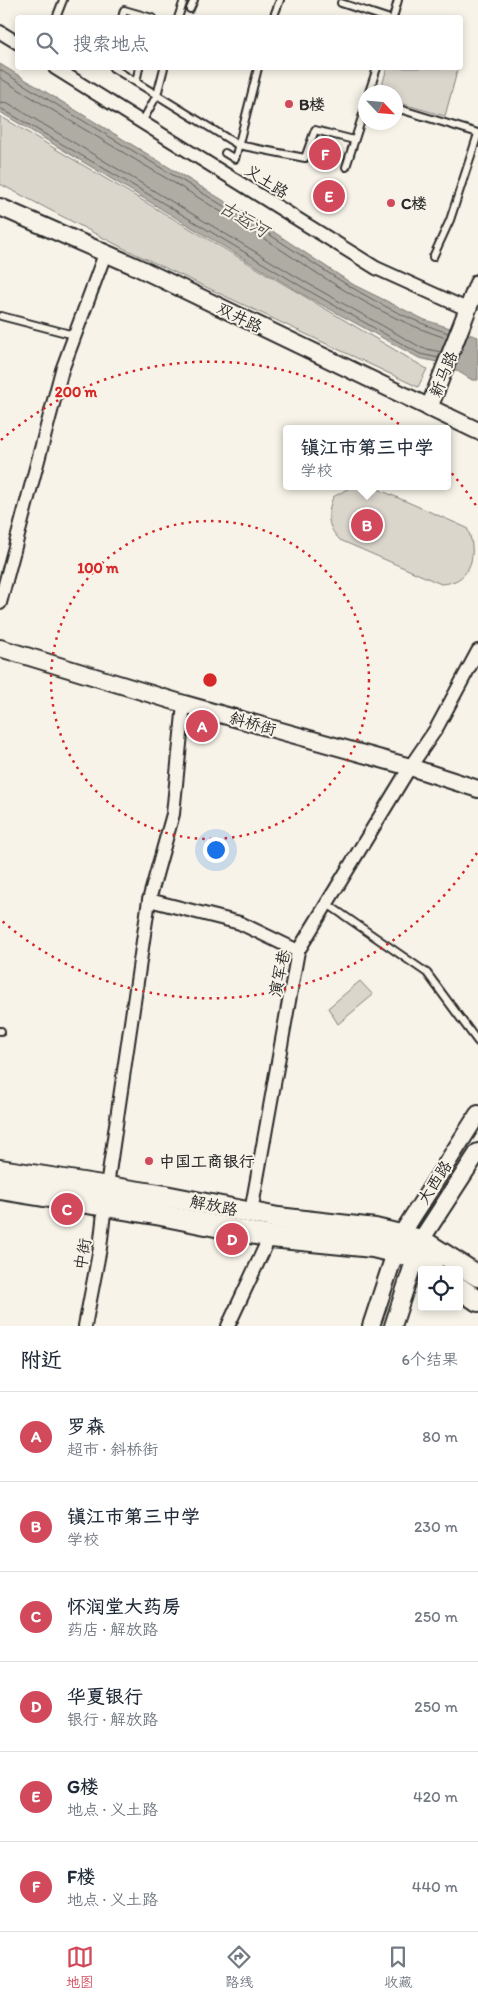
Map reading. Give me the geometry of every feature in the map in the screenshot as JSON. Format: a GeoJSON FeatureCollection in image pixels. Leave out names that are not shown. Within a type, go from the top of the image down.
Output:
{"type":"FeatureCollection","features":[{"type":"Feature","properties":{"kind":"main road","name":"解放路"},"geometry":{"type":"LineString","coordinates":[[0,1170],[270,1237],[373,1247],[398,1244]]}},
{"type":"Feature","properties":{"kind":"main road","name":"解放路"},"geometry":{"type":"LineString","coordinates":[[0,1189],[106,1196],[251,1212],[278,1218],[375,1229],[398,1244],[418,1249],[478,1276]]}},
{"type":"Feature","properties":{"kind":"main road","name":"解放路"},"geometry":{"type":"LineString","coordinates":[[418,1249],[430,1266]]}},
{"type":"Feature","properties":{"kind":"main road"},"geometry":{"type":"LineString","coordinates":[[463,1291],[478,1301]]}},
{"type":"Feature","properties":{"kind":"street"},"geometry":{"type":"LineString","coordinates":[[0,32],[15,41]]}},
{"type":"Feature","properties":{"kind":"street","name":"义土路"},"geometry":{"type":"LineString","coordinates":[[58,70],[376,268],[469,310]]}},
{"type":"Feature","properties":{"kind":"street","name":"双井路"},"geometry":{"type":"LineString","coordinates":[[0,207],[105,254],[478,431]]}},
{"type":"Feature","properties":{"kind":"street"},"geometry":{"type":"LineString","coordinates":[[0,603],[62,370],[105,254]]}},
{"type":"Feature","properties":{"kind":"street","name":"新马路"},"geometry":{"type":"LineString","coordinates":[[429,408],[478,283]]}},
{"type":"Feature","properties":{"kind":"street","name":"斜桥街"},"geometry":{"type":"LineString","coordinates":[[0,648],[184,704],[410,767],[478,789]]}},
{"type":"Feature","properties":{"kind":"street","name":"演军巷"},"geometry":{"type":"LineString","coordinates":[[251,1212],[298,951],[410,767],[436,729],[478,651]]}},
{"type":"Feature","properties":{"kind":"street","name":"中街"},"geometry":{"type":"LineString","coordinates":[[85,1326],[150,900],[173,814],[184,704]]}},
{"type":"Feature","properties":{"kind":"street"},"geometry":{"type":"LineString","coordinates":[[150,900],[240,922],[298,951]]}},
{"type":"Feature","properties":{"kind":"street","name":"大西路"},"geometry":{"type":"LineString","coordinates":[[371,1326],[398,1244],[478,1114]]}},
{"type":"Feature","properties":{"kind":"street","name":"大西路"},"geometry":{"type":"LineString","coordinates":[[393,1326],[418,1249],[478,1152]]}},
{"type":"Feature","properties":{"kind":"street"},"geometry":{"type":"LineString","coordinates":[[228,1326],[278,1218]]}},
{"type":"Feature","properties":{"kind":"lane"},"geometry":{"type":"LineString","coordinates":[[57,15],[63,0]]}},
{"type":"Feature","properties":{"kind":"lane"},"geometry":{"type":"LineString","coordinates":[[179,15],[184,0]]}},
{"type":"Feature","properties":{"kind":"lane"},"geometry":{"type":"LineString","coordinates":[[190,9],[194,0]]}},
{"type":"Feature","properties":{"kind":"lane"},"geometry":{"type":"LineString","coordinates":[[274,15],[280,0]]}},
{"type":"Feature","properties":{"kind":"lane"},"geometry":{"type":"LineString","coordinates":[[394,15],[398,0]]}},
{"type":"Feature","properties":{"kind":"lane"},"geometry":{"type":"LineString","coordinates":[[341,3],[378,15]]}},
{"type":"Feature","properties":{"kind":"lane"},"geometry":{"type":"LineString","coordinates":[[123,15],[124,10],[142,15]]}},
{"type":"Feature","properties":{"kind":"lane"},"geometry":{"type":"LineString","coordinates":[[116,70],[238,145],[305,158],[316,130],[354,140]]}},
{"type":"Feature","properties":{"kind":"lane"},"geometry":{"type":"LineString","coordinates":[[136,82],[139,70]]}},
{"type":"Feature","properties":{"kind":"lane"},"geometry":{"type":"LineString","coordinates":[[142,122],[157,95],[163,70]]}},
{"type":"Feature","properties":{"kind":"lane"},"geometry":{"type":"LineString","coordinates":[[225,153],[235,159],[257,70]]}},
{"type":"Feature","properties":{"kind":"lane"},"geometry":{"type":"LineString","coordinates":[[371,85],[376,70]]}},
{"type":"Feature","properties":{"kind":"lane"},"geometry":{"type":"LineString","coordinates":[[403,110],[478,134],[450,220],[433,257]]}},
{"type":"Feature","properties":{"kind":"lane"},"geometry":{"type":"LineString","coordinates":[[346,167],[358,128]]}},
{"type":"Feature","properties":{"kind":"lane"},"geometry":{"type":"LineString","coordinates":[[1,316],[74,335]]}},
{"type":"Feature","properties":{"kind":"lane"},"geometry":{"type":"LineString","coordinates":[[326,903],[427,972],[478,1042]]}},
{"type":"Feature","properties":{"kind":"shaded area"},"geometry":{"type":"Polygon","coordinates":[[[386,70],[457,70],[445,116],[403,104],[403,85],[382,85],[386,70]]]}},
{"type":"Feature","properties":{"kind":"shaded area"},"geometry":{"type":"Polygon","coordinates":[[[0,116],[427,369],[418,387],[121,247],[0,184],[0,116]]]}},
{"type":"Feature","properties":{"kind":"shaded area"},"geometry":{"type":"Polygon","coordinates":[[[346,490],[380,490],[467,528],[472,546],[472,556],[466,572],[452,582],[441,584],[340,540],[332,530],[329,520],[333,497],[346,490]]]}},
{"type":"Feature","properties":{"kind":"shaded area"},"geometry":{"type":"Polygon","coordinates":[[[360,981],[373,995],[338,1024],[328,1008],[360,981]]]}},
{"type":"Feature","properties":{"kind":"water","name":"古运河"},"geometry":{"type":"Polygon","coordinates":[[[0,64],[257,221],[354,285],[425,320],[478,337],[478,380],[472,380],[446,364],[419,358],[306,296],[0,112],[0,64]]]}},
{"type":"Feature","properties":{"kind":"place","name":"B楼"},"geometry":{"type":"Point","coordinates":[289,104]}},
{"type":"Feature","properties":{"kind":"place","name":"F楼"},"geometry":{"type":"Point","coordinates":[325,154]}},
{"type":"Feature","properties":{"kind":"place","name":"G楼"},"geometry":{"type":"Point","coordinates":[329,196]}},
{"type":"Feature","properties":{"kind":"place","name":"C楼"},"geometry":{"type":"Point","coordinates":[391,203]}},
{"type":"Feature","properties":{"kind":"place","name":"镇江市第三中学"},"geometry":{"type":"Point","coordinates":[367,525]}},
{"type":"Feature","properties":{"kind":"place","name":"罗森"},"geometry":{"type":"Point","coordinates":[202,726]}},
{"type":"Feature","properties":{"kind":"place","name":"中国工商银行"},"geometry":{"type":"Point","coordinates":[149,1161]}},
{"type":"Feature","properties":{"kind":"place","name":"怀润堂大药房"},"geometry":{"type":"Point","coordinates":[67,1209]}},
{"type":"Feature","properties":{"kind":"place","name":"华夏银行"},"geometry":{"type":"Point","coordinates":[232,1239]}}]}
